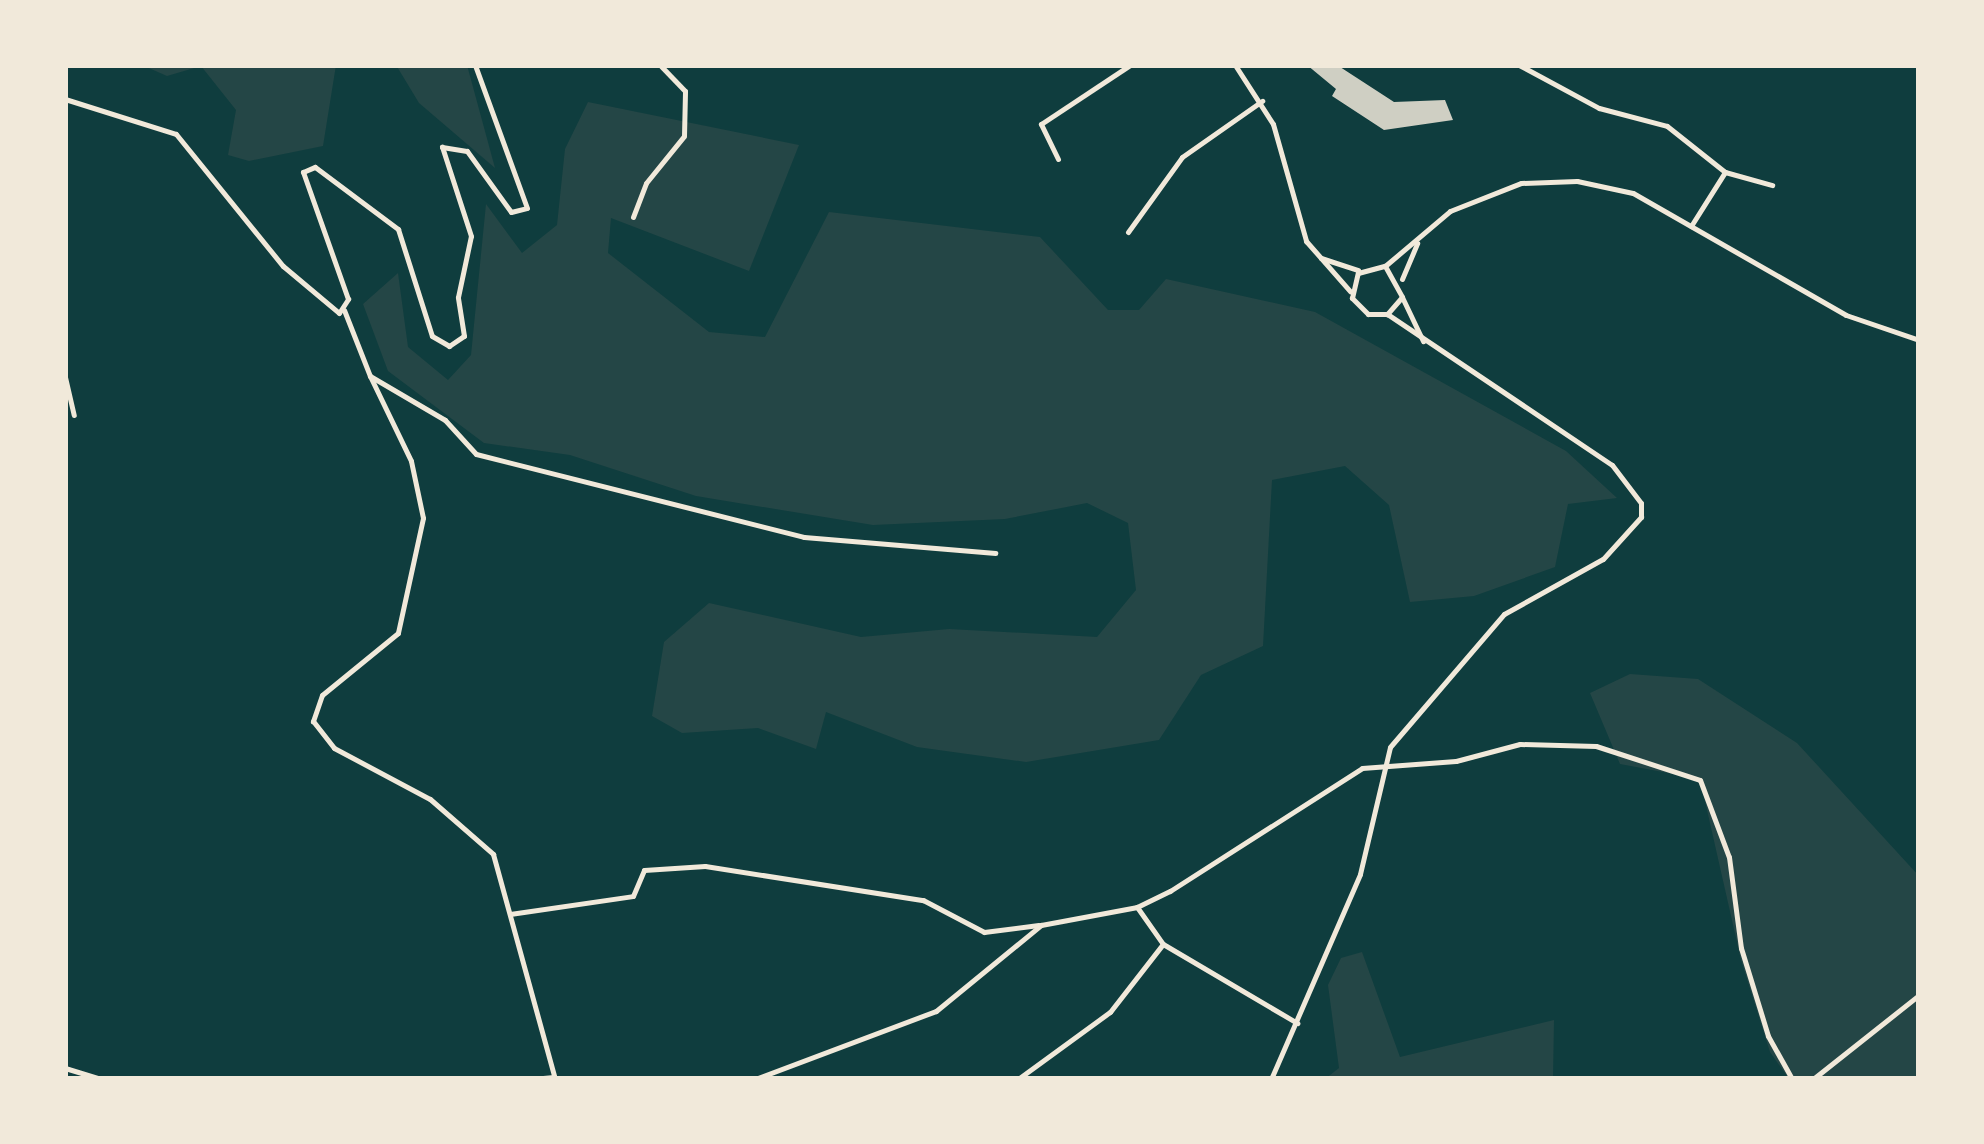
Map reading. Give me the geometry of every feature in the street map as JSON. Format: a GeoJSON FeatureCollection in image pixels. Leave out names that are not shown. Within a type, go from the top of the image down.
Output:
{"type":"FeatureCollection","features":[{"type":"Feature","properties":{"kind":"street"},"geometry":{"type":"LineString","coordinates":[[475,65],[527,205],[508,210],[466,151],[442,146],[470,228],[462,341],[443,345],[432,336],[398,229],[309,165],[304,179],[344,310],[370,376],[412,461],[423,518],[398,633],[322,694],[314,721],[334,748],[430,799],[492,854],[556,1078],[532,1079]]}},
{"type":"Feature","properties":{"kind":"street"},"geometry":{"type":"LineString","coordinates":[[633,218],[646,183],[684,136],[685,91],[660,65]]}},
{"type":"Feature","properties":{"kind":"street"},"geometry":{"type":"LineString","coordinates":[[1058,158],[1042,124],[1130,65]]}},
{"type":"Feature","properties":{"kind":"street"},"geometry":{"type":"LineString","coordinates":[[1235,65],[1262,102],[1294,215],[1318,258],[1364,312],[1387,314],[1425,344],[1572,434],[1624,477],[1642,509],[1636,530],[1603,559],[1504,614],[1384,766],[1360,874],[1271,1079]]}},
{"type":"Feature","properties":{"kind":"street"},"geometry":{"type":"LineString","coordinates":[[1519,65],[1599,108],[1667,126],[1726,172],[1772,185]]}},
{"type":"Feature","properties":{"kind":"street"},"geometry":{"type":"LineString","coordinates":[[65,99],[176,134],[283,266],[331,312],[344,310]]}},
{"type":"Feature","properties":{"kind":"street"},"geometry":{"type":"LineString","coordinates":[[1128,232],[1182,157],[1262,102]]}},
{"type":"Feature","properties":{"kind":"street"},"geometry":{"type":"LineString","coordinates":[[1692,226],[1726,172]]}},
{"type":"Feature","properties":{"kind":"street"},"geometry":{"type":"LineString","coordinates":[[1318,258],[1361,270],[1386,266],[1480,193],[1521,183],[1578,180],[1633,194],[1846,315],[1919,340]]}},
{"type":"Feature","properties":{"kind":"street"},"geometry":{"type":"LineString","coordinates":[[1418,240],[1402,282],[1402,298],[1425,344]]}},
{"type":"Feature","properties":{"kind":"street"},"geometry":{"type":"LineString","coordinates":[[1386,266],[1402,282]]}},
{"type":"Feature","properties":{"kind":"street"},"geometry":{"type":"LineString","coordinates":[[1352,294],[1361,270]]}},
{"type":"Feature","properties":{"kind":"street"},"geometry":{"type":"LineString","coordinates":[[1387,314],[1402,298]]}},
{"type":"Feature","properties":{"kind":"street"},"geometry":{"type":"LineString","coordinates":[[370,376],[446,420],[476,454],[804,537],[994,553]]}},
{"type":"Feature","properties":{"kind":"street"},"geometry":{"type":"LineString","coordinates":[[65,377],[74,415]]}},
{"type":"Feature","properties":{"kind":"street"},"geometry":{"type":"LineString","coordinates":[[510,914],[633,896],[644,870],[704,866],[924,900],[984,932],[1041,925],[1137,908],[1362,768],[1520,744],[1596,746],[1699,780],[1729,857],[1741,948],[1768,1036],[1792,1079]]}},
{"type":"Feature","properties":{"kind":"street"},"geometry":{"type":"LineString","coordinates":[[1137,908],[1163,944],[1297,1022]]}},
{"type":"Feature","properties":{"kind":"street"},"geometry":{"type":"LineString","coordinates":[[755,1079],[936,1011],[1041,925]]}},
{"type":"Feature","properties":{"kind":"street"},"geometry":{"type":"LineString","coordinates":[[1018,1079],[1110,1012],[1163,944]]}},
{"type":"Feature","properties":{"kind":"street"},"geometry":{"type":"LineString","coordinates":[[1813,1079],[1919,995]]}},
{"type":"Feature","properties":{"kind":"street"},"geometry":{"type":"LineString","coordinates":[[65,1068],[102,1079]]}},
{"type":"Feature","properties":{"kind":"shaded area"},"geometry":{"type":"Polygon","coordinates":[[[142,65],[336,65],[323,146],[249,161],[228,155],[236,110],[201,66],[167,76],[142,65]]]}},
{"type":"Feature","properties":{"kind":"shaded area"},"geometry":{"type":"Polygon","coordinates":[[[396,65],[467,65],[495,168],[419,103],[396,65]]]}},
{"type":"Feature","properties":{"kind":"shaded area"},"geometry":{"type":"Polygon","coordinates":[[[588,102],[799,145],[749,271],[611,218],[608,253],[709,332],[765,337],[829,212],[1040,237],[1108,310],[1139,310],[1166,279],[1315,312],[1566,451],[1617,498],[1568,504],[1555,567],[1474,596],[1410,602],[1389,505],[1345,466],[1272,480],[1263,646],[1201,675],[1159,740],[1026,762],[917,747],[826,712],[816,749],[758,728],[682,733],[652,716],[664,642],[709,603],[861,637],[949,629],[1097,637],[1136,590],[1128,523],[1087,503],[1005,519],[873,525],[696,496],[570,455],[484,443],[388,371],[363,304],[398,273],[408,347],[448,380],[471,355],[486,204],[522,253],[557,225],[565,149],[588,102]]]}},
{"type":"Feature","properties":{"kind":"shaded area"},"geometry":{"type":"Polygon","coordinates":[[[1630,674],[1698,679],[1797,743],[1919,876],[1919,1079],[1789,1079],[1770,1052],[1741,960],[1700,779],[1620,764],[1590,693],[1630,674]]]}},
{"type":"Feature","properties":{"kind":"shaded area"},"geometry":{"type":"Polygon","coordinates":[[[1362,952],[1400,1057],[1554,1020],[1553,1079],[1325,1079],[1339,1068],[1328,985],[1341,958],[1362,952]]]}},
{"type":"Feature","properties":{"kind":"building"},"geometry":{"type":"Polygon","coordinates":[[[1307,65],[1337,65],[1394,102],[1445,100],[1453,120],[1384,130],[1332,96],[1336,89],[1307,65]]]}}]}
